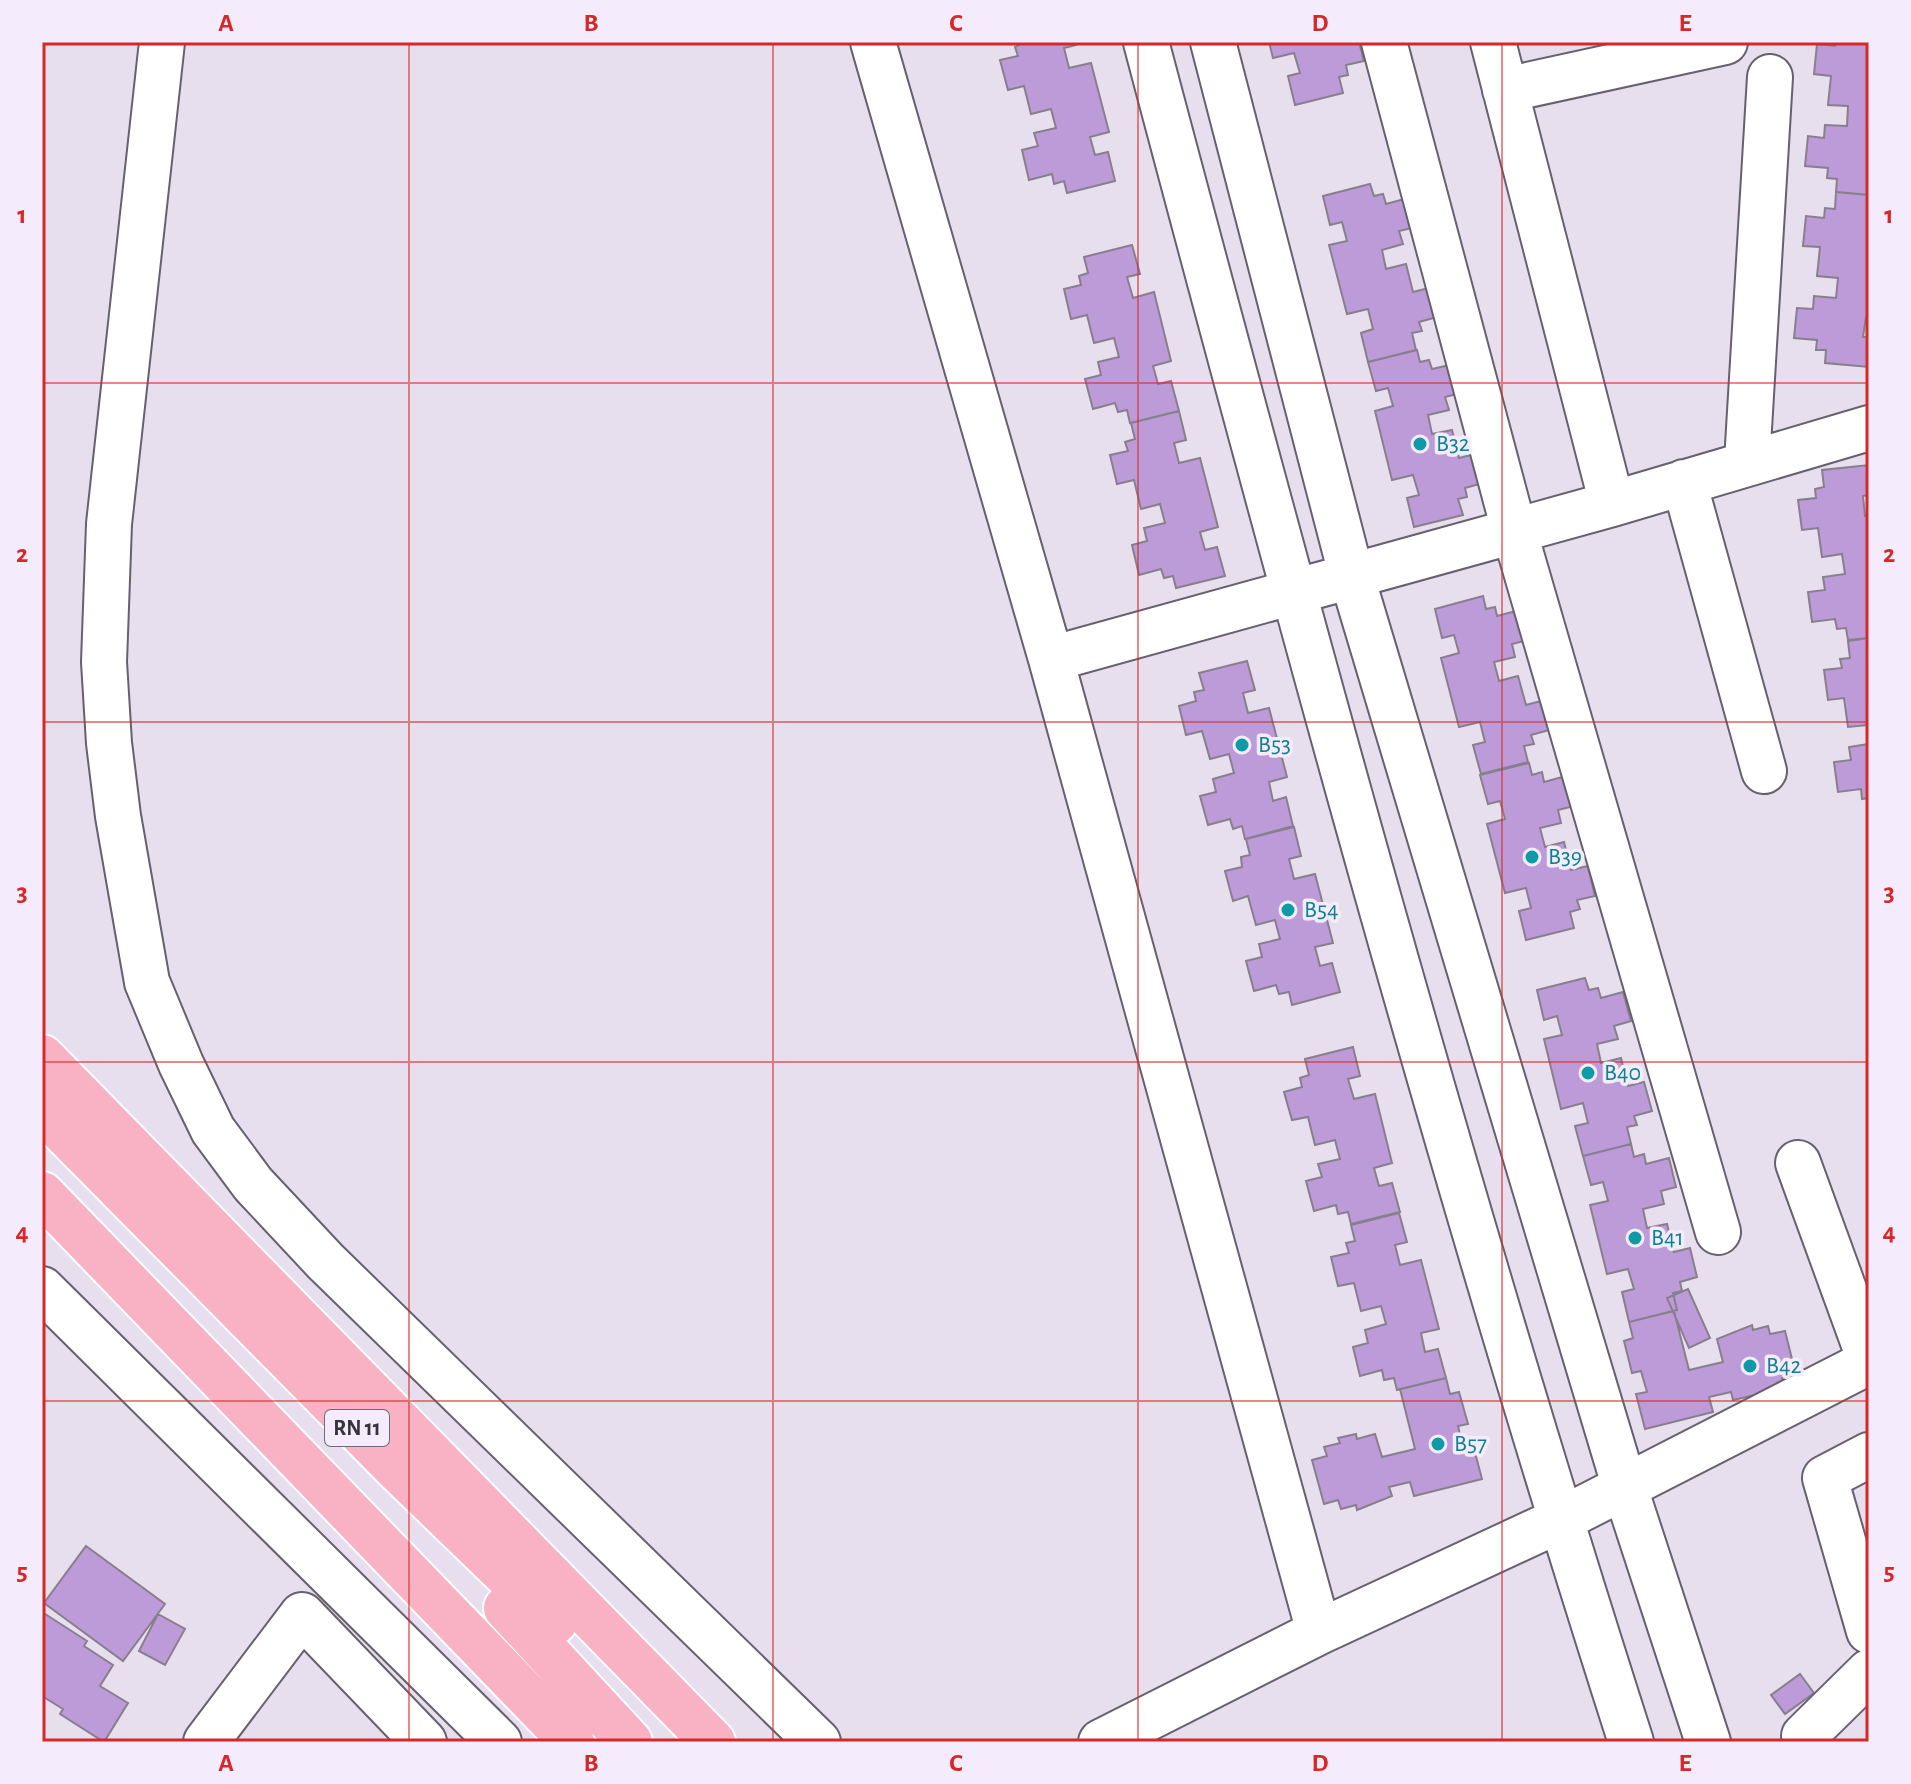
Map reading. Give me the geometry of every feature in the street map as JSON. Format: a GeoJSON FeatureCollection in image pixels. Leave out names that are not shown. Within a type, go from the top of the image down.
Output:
{"type":"FeatureCollection","features":[{"type":"Feature","properties":{"kind":"highway"},"geometry":{"type":"LineString","coordinates":[[42,1057],[713,1742]]}},
{"type":"Feature","properties":{"kind":"highway","name":"RN 11"},"geometry":{"type":"LineString","coordinates":[[42,1110],[397,1469],[676,1742]]}},
{"type":"Feature","properties":{"kind":"highway","name":"RN 11"},"geometry":{"type":"LineString","coordinates":[[42,1142],[429,1529],[630,1742]]}},
{"type":"Feature","properties":{"kind":"highway"},"geometry":{"type":"LineString","coordinates":[[42,1194],[572,1742]]}},
{"type":"Feature","properties":{"kind":"street"},"geometry":{"type":"LineString","coordinates":[[162,42],[109,524],[104,662],[116,802],[147,982],[213,1130],[253,1184],[325,1261],[818,1742]]}},
{"type":"Feature","properties":{"kind":"street"},"geometry":{"type":"LineString","coordinates":[[873,42],[1051,659],[1319,1632]]}},
{"type":"Feature","properties":{"kind":"street"},"geometry":{"type":"LineString","coordinates":[[1146,42],[1292,593],[1560,1520],[1631,1742]]}},
{"type":"Feature","properties":{"kind":"street"},"geometry":{"type":"LineString","coordinates":[[1213,42],[1351,574],[1625,1488],[1708,1742]]}},
{"type":"Feature","properties":{"kind":"street"},"geometry":{"type":"LineString","coordinates":[[1384,42],[1514,530],[1718,1232]]}},
{"type":"Feature","properties":{"kind":"street"},"geometry":{"type":"LineString","coordinates":[[1493,42],[1612,504]]}},
{"type":"Feature","properties":{"kind":"street"},"geometry":{"type":"LineString","coordinates":[[1505,90],[1725,42]]}},
{"type":"Feature","properties":{"kind":"street"},"geometry":{"type":"LineString","coordinates":[[1747,462],[1770,77]]}},
{"type":"Feature","properties":{"kind":"street"},"geometry":{"type":"LineString","coordinates":[[1051,659],[1612,504],[1869,428]]}},
{"type":"Feature","properties":{"kind":"street"},"geometry":{"type":"LineString","coordinates":[[1684,482],[1764,771]]}},
{"type":"Feature","properties":{"kind":"street"},"geometry":{"type":"LineString","coordinates":[[1101,1742],[1319,1632],[1625,1488],[1869,1360],[1798,1163]]}},
{"type":"Feature","properties":{"kind":"street"},"geometry":{"type":"LineString","coordinates":[[42,1289],[485,1728],[437,1742]]}},
{"type":"Feature","properties":{"kind":"street"},"geometry":{"type":"LineString","coordinates":[[1825,1478],[1869,1455]]}},
{"type":"Feature","properties":{"kind":"street"},"geometry":{"type":"LineString","coordinates":[[1825,1478],[1869,1515]]}},
{"type":"Feature","properties":{"kind":"street"},"geometry":{"type":"LineString","coordinates":[[1825,1478],[1869,1631]]}},
{"type":"Feature","properties":{"kind":"street"},"geometry":{"type":"LineString","coordinates":[[206,1742],[302,1615],[424,1742]]}},
{"type":"Feature","properties":{"kind":"street"},"geometry":{"type":"LineString","coordinates":[[1810,1742],[1804,1736],[1863,1685]]}},
{"type":"Feature","properties":{"kind":"street"},"geometry":{"type":"LineString","coordinates":[[1826,1742],[1863,1685]]}},
{"type":"Feature","properties":{"kind":"building"},"geometry":{"type":"Polygon","coordinates":[[[1025,42],[1076,42],[1076,45],[1064,48],[1069,68],[1091,63],[1109,132],[1090,137],[1095,155],[1108,152],[1115,181],[1067,193],[1064,181],[1054,184],[1052,174],[1029,180],[1022,150],[1038,146],[1034,133],[1056,128],[1051,109],[1031,114],[1024,86],[1008,90],[1000,60],[1018,56],[1015,47],[1025,42]]]}},
{"type":"Feature","properties":{"kind":"building"},"geometry":{"type":"Polygon","coordinates":[[[1269,42],[1359,42],[1364,61],[1346,65],[1348,75],[1339,77],[1343,93],[1295,105],[1288,76],[1300,73],[1294,53],[1273,58],[1269,42]]]}},
{"type":"Feature","properties":{"kind":"building"},"geometry":{"type":"Polygon","coordinates":[[[1835,42],[1869,42],[1869,195],[1836,192],[1837,179],[1827,178],[1828,168],[1805,166],[1808,136],[1824,138],[1825,125],[1847,126],[1848,106],[1828,105],[1831,76],[1814,74],[1817,44],[1835,46],[1835,42]]]}},
{"type":"Feature","properties":{"kind":"building"},"geometry":{"type":"Polygon","coordinates":[[[1370,184],[1374,196],[1383,194],[1386,204],[1408,198],[1416,227],[1399,231],[1403,244],[1382,250],[1386,269],[1406,264],[1413,292],[1429,288],[1437,317],[1419,322],[1422,331],[1412,333],[1416,350],[1368,362],[1361,333],[1373,329],[1368,309],[1347,314],[1329,245],[1347,241],[1342,222],[1330,225],[1323,196],[1370,184]]]}},
{"type":"Feature","properties":{"kind":"building"},"geometry":{"type":"Polygon","coordinates":[[[1836,192],[1869,195],[1869,318],[1866,317],[1863,337],[1869,337],[1869,367],[1825,363],[1826,350],[1816,350],[1817,340],[1794,338],[1797,308],[1813,309],[1814,296],[1836,298],[1838,278],[1817,276],[1820,247],[1803,246],[1806,216],[1824,218],[1825,208],[1835,209],[1836,192]]]}},
{"type":"Feature","properties":{"kind":"building"},"geometry":{"type":"Polygon","coordinates":[[[1132,245],[1140,274],[1127,277],[1133,298],[1154,292],[1171,361],[1153,366],[1158,384],[1171,381],[1179,411],[1130,423],[1127,410],[1118,412],[1115,403],[1093,409],[1085,379],[1101,375],[1098,362],[1119,357],[1114,338],[1094,343],[1087,315],[1071,319],[1064,289],[1081,285],[1079,276],[1088,273],[1084,257],[1132,245]]]}},
{"type":"Feature","properties":{"kind":"building","name":"B32"},"geometry":{"type":"Polygon","coordinates":[[[1417,350],[1420,362],[1429,360],[1432,369],[1454,364],[1461,393],[1445,397],[1449,410],[1428,415],[1432,434],[1452,430],[1459,458],[1475,454],[1483,483],[1465,488],[1467,497],[1458,499],[1463,515],[1414,527],[1407,498],[1419,495],[1413,475],[1392,480],[1375,411],[1393,406],[1388,388],[1376,391],[1368,362],[1417,350]]]}},
{"type":"Feature","properties":{"kind":"building"},"geometry":{"type":"Polygon","coordinates":[[[1179,411],[1186,440],[1174,443],[1179,463],[1200,458],[1218,527],[1200,532],[1205,550],[1217,547],[1225,576],[1176,588],[1173,576],[1164,578],[1161,569],[1139,575],[1132,545],[1147,541],[1144,528],[1165,523],[1160,504],[1141,509],[1134,480],[1117,484],[1110,455],[1128,451],[1125,442],[1135,439],[1131,423],[1179,411]]]}},
{"type":"Feature","properties":{"kind":"building"},"geometry":{"type":"Polygon","coordinates":[[[1869,465],[1869,495],[1863,496],[1865,516],[1869,516],[1869,638],[1848,640],[1846,628],[1837,629],[1835,619],[1812,622],[1808,592],[1825,590],[1823,577],[1845,574],[1842,554],[1822,557],[1818,528],[1802,530],[1798,500],[1816,498],[1815,489],[1824,487],[1822,470],[1869,465]]]}},
{"type":"Feature","properties":{"kind":"building"},"geometry":{"type":"Polygon","coordinates":[[[1483,596],[1486,609],[1495,607],[1497,616],[1520,610],[1528,640],[1512,644],[1515,657],[1494,662],[1499,681],[1518,676],[1526,705],[1541,701],[1549,730],[1531,735],[1534,744],[1524,746],[1528,762],[1481,774],[1473,745],[1485,742],[1480,722],[1459,727],[1441,658],[1459,653],[1454,635],[1442,638],[1435,609],[1483,596]]]}},
{"type":"Feature","properties":{"kind":"building"},"geometry":{"type":"Polygon","coordinates":[[[1869,638],[1869,735],[1868,725],[1848,727],[1844,698],[1828,700],[1824,670],[1842,668],[1840,659],[1850,658],[1848,641],[1869,638]]]}},
{"type":"Feature","properties":{"kind":"building","name":"B53"},"geometry":{"type":"Polygon","coordinates":[[[1247,661],[1255,690],[1243,693],[1248,713],[1269,708],[1287,777],[1269,782],[1273,801],[1286,797],[1293,826],[1245,839],[1242,826],[1233,829],[1230,819],[1208,825],[1200,796],[1216,792],[1213,779],[1234,773],[1229,754],[1210,759],[1202,731],[1186,735],[1179,706],[1196,701],[1194,692],[1204,690],[1199,673],[1247,661]]]}},
{"type":"Feature","properties":{"kind":"building"},"geometry":{"type":"Polygon","coordinates":[[[1869,744],[1869,798],[1862,799],[1861,789],[1838,792],[1834,762],[1851,760],[1849,747],[1869,744]]]}},
{"type":"Feature","properties":{"kind":"building","name":"B39"},"geometry":{"type":"Polygon","coordinates":[[[1529,763],[1532,775],[1542,772],[1544,782],[1566,776],[1574,806],[1558,810],[1561,823],[1540,828],[1545,847],[1564,842],[1571,870],[1588,866],[1595,896],[1577,900],[1580,909],[1570,912],[1574,928],[1526,940],[1519,911],[1531,908],[1526,888],[1505,893],[1487,824],[1505,819],[1500,801],[1488,804],[1480,775],[1529,763]]]}},
{"type":"Feature","properties":{"kind":"building","name":"B54"},"geometry":{"type":"Polygon","coordinates":[[[1294,827],[1301,856],[1289,859],[1294,879],[1315,874],[1333,943],[1315,947],[1320,966],[1332,963],[1340,992],[1292,1005],[1289,992],[1279,994],[1276,985],[1254,991],[1246,961],[1262,957],[1259,944],[1280,939],[1275,920],[1256,925],[1248,896],[1233,901],[1225,871],[1242,867],[1241,857],[1250,855],[1246,839],[1294,827]]]}},
{"type":"Feature","properties":{"kind":"building","name":"B40"},"geometry":{"type":"Polygon","coordinates":[[[1585,978],[1589,990],[1598,988],[1601,998],[1623,992],[1631,1021],[1614,1026],[1618,1039],[1597,1044],[1601,1063],[1621,1058],[1628,1086],[1644,1082],[1652,1111],[1634,1116],[1637,1125],[1627,1127],[1631,1144],[1583,1156],[1575,1126],[1588,1123],[1583,1103],[1561,1109],[1544,1039],[1562,1035],[1557,1016],[1544,1020],[1537,990],[1585,978]]]}},
{"type":"Feature","properties":{"kind":"building"},"geometry":{"type":"Polygon","coordinates":[[[1353,1047],[1360,1076],[1348,1079],[1354,1099],[1375,1094],[1392,1163],[1374,1168],[1379,1186],[1392,1183],[1400,1212],[1351,1224],[1348,1212],[1338,1214],[1336,1205],[1314,1211],[1306,1181],[1322,1177],[1318,1164],[1340,1159],[1335,1140],[1315,1145],[1308,1117],[1292,1120],[1284,1092],[1302,1087],[1300,1078],[1309,1075],[1305,1059],[1353,1047]]]}},
{"type":"Feature","properties":{"kind":"building","name":"B41"},"geometry":{"type":"Polygon","coordinates":[[[1631,1144],[1634,1157],[1644,1154],[1646,1164],[1669,1158],[1676,1187],[1661,1191],[1664,1204],[1643,1209],[1647,1228],[1667,1224],[1674,1252],[1690,1248],[1697,1277],[1680,1282],[1682,1291],[1673,1293],[1677,1310],[1629,1322],[1622,1292],[1634,1289],[1628,1269],[1607,1274],[1590,1205],[1608,1201],[1603,1182],[1591,1185],[1583,1156],[1631,1144]]]}},
{"type":"Feature","properties":{"kind":"building"},"geometry":{"type":"Polygon","coordinates":[[[1399,1213],[1407,1242],[1395,1245],[1400,1265],[1421,1260],[1439,1329],[1421,1333],[1425,1352],[1438,1349],[1446,1378],[1397,1390],[1394,1378],[1384,1380],[1382,1370],[1360,1376],[1353,1347],[1368,1343],[1365,1330],[1386,1324],[1381,1306],[1361,1311],[1354,1283],[1338,1286],[1331,1257],[1349,1253],[1346,1243],[1355,1241],[1351,1225],[1399,1213]]]}},
{"type":"Feature","properties":{"kind":"building"},"geometry":{"type":"Polygon","coordinates":[[[1688,1289],[1710,1338],[1689,1348],[1667,1298],[1688,1289]]]}},
{"type":"Feature","properties":{"kind":"building","name":"B42"},"geometry":{"type":"Polygon","coordinates":[[[1674,1311],[1689,1370],[1723,1362],[1717,1339],[1752,1325],[1753,1330],[1768,1326],[1770,1334],[1785,1331],[1796,1375],[1782,1378],[1784,1387],[1753,1402],[1751,1396],[1733,1400],[1731,1392],[1709,1397],[1713,1412],[1645,1429],[1636,1394],[1647,1392],[1641,1371],[1632,1373],[1624,1341],[1633,1338],[1629,1322],[1674,1311]]]}},
{"type":"Feature","properties":{"kind":"building","name":"B57"},"geometry":{"type":"Polygon","coordinates":[[[1446,1378],[1450,1394],[1459,1392],[1468,1424],[1458,1426],[1463,1448],[1473,1445],[1482,1479],[1414,1496],[1410,1482],[1389,1487],[1392,1496],[1357,1510],[1356,1505],[1341,1509],[1338,1500],[1324,1504],[1312,1460],[1327,1456],[1324,1447],[1340,1443],[1338,1438],[1356,1434],[1357,1439],[1375,1434],[1382,1457],[1415,1449],[1400,1389],[1446,1378]]]}},
{"type":"Feature","properties":{"kind":"building"},"geometry":{"type":"Polygon","coordinates":[[[86,1546],[165,1604],[123,1661],[44,1603],[86,1546]]]}},
{"type":"Feature","properties":{"kind":"building"},"geometry":{"type":"Polygon","coordinates":[[[42,1612],[87,1641],[84,1646],[113,1665],[100,1686],[128,1703],[104,1742],[60,1714],[63,1709],[42,1696],[42,1612]]]}},
{"type":"Feature","properties":{"kind":"building"},"geometry":{"type":"Polygon","coordinates":[[[158,1614],[185,1629],[165,1665],[139,1651],[158,1614]]]}},
{"type":"Feature","properties":{"kind":"building"},"geometry":{"type":"Polygon","coordinates":[[[1800,1674],[1814,1693],[1785,1714],[1771,1695],[1800,1674]]]}},
{"type":"Feature","properties":{"kind":"place","name":"B32"},"geometry":{"type":"Point","coordinates":[1420,444]}},
{"type":"Feature","properties":{"kind":"place","name":"B53"},"geometry":{"type":"Point","coordinates":[1242,745]}},
{"type":"Feature","properties":{"kind":"place","name":"B39"},"geometry":{"type":"Point","coordinates":[1532,857]}},
{"type":"Feature","properties":{"kind":"place","name":"B54"},"geometry":{"type":"Point","coordinates":[1288,910]}},
{"type":"Feature","properties":{"kind":"place","name":"B40"},"geometry":{"type":"Point","coordinates":[1588,1073]}},
{"type":"Feature","properties":{"kind":"place","name":"B41"},"geometry":{"type":"Point","coordinates":[1635,1238]}},
{"type":"Feature","properties":{"kind":"place","name":"B42"},"geometry":{"type":"Point","coordinates":[1750,1366]}},
{"type":"Feature","properties":{"kind":"place","name":"B57"},"geometry":{"type":"Point","coordinates":[1438,1444]}}]}
